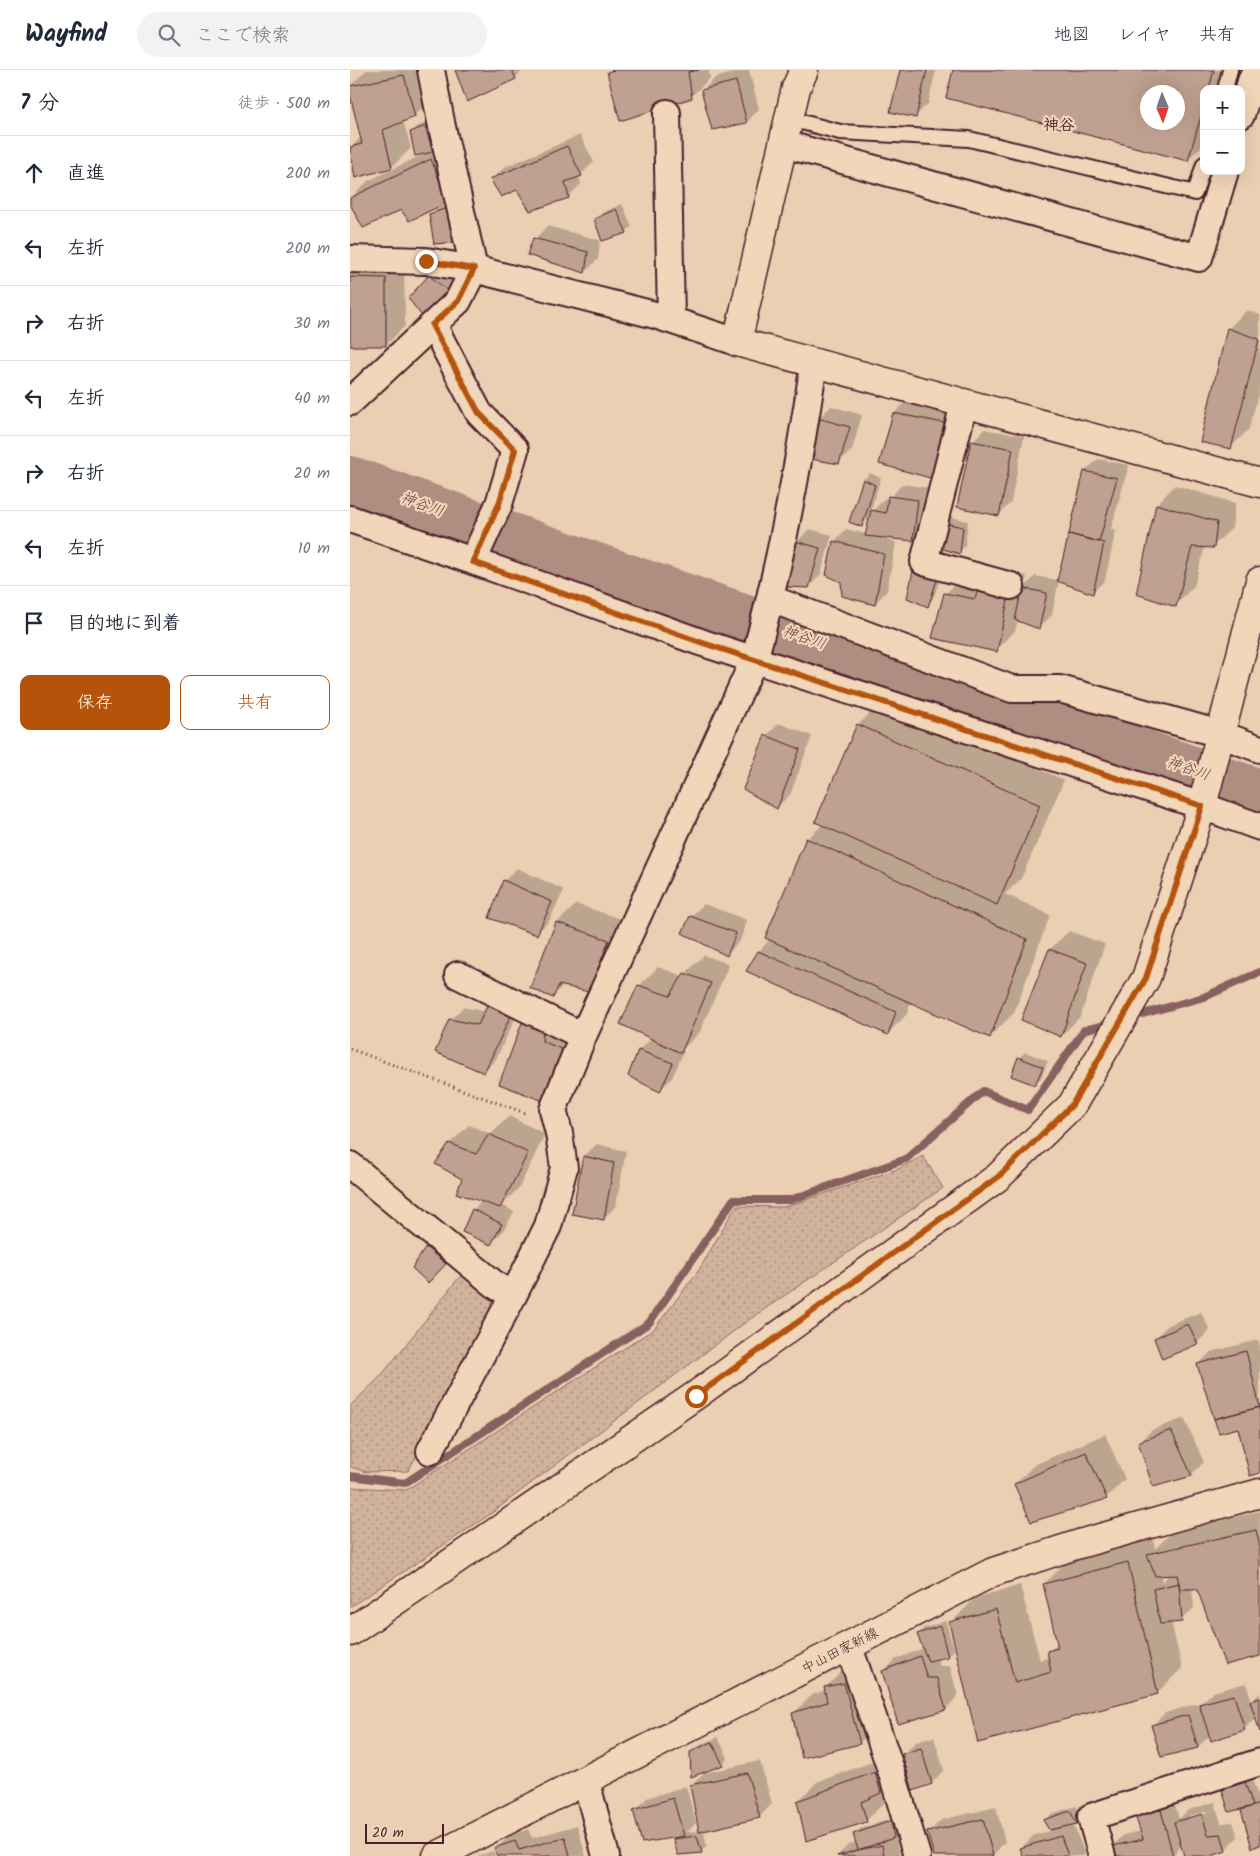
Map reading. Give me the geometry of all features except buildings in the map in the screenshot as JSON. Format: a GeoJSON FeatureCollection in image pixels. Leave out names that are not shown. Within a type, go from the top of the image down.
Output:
{"type":"FeatureCollection","features":[{"type":"Feature","properties":{"kind":"street"},"geometry":{"type":"LineString","coordinates":[[350,402],[458,301],[474,269],[431,70]]}},
{"type":"Feature","properties":{"kind":"street"},"geometry":{"type":"LineString","coordinates":[[737,342],[787,131],[795,76]]}},
{"type":"Feature","properties":{"kind":"street"},"geometry":{"type":"LineString","coordinates":[[1245,102],[1252,78],[1260,80]]}},
{"type":"Feature","properties":{"kind":"street"},"geometry":{"type":"LineString","coordinates":[[667,113],[671,320]]}},
{"type":"Feature","properties":{"kind":"street"},"geometry":{"type":"LineString","coordinates":[[787,131],[1200,258],[1224,175]]}},
{"type":"Feature","properties":{"kind":"street"},"geometry":{"type":"LineString","coordinates":[[350,259],[426,261],[474,269],[671,320],[737,342],[814,364],[1260,483]]}},
{"type":"Feature","properties":{"kind":"street"},"geometry":{"type":"LineString","coordinates":[[432,325],[479,413],[515,450],[499,504],[473,562]]}},
{"type":"Feature","properties":{"kind":"street"},"geometry":{"type":"LineString","coordinates":[[430,1451],[548,1226],[564,1168],[553,1110],[583,1036],[754,660],[771,598],[808,408],[814,364]]}},
{"type":"Feature","properties":{"kind":"street"},"geometry":{"type":"LineString","coordinates":[[964,404],[924,562],[1011,586]]}},
{"type":"Feature","properties":{"kind":"street"},"geometry":{"type":"LineString","coordinates":[[350,519],[754,660],[1202,806],[1260,827]]}},
{"type":"Feature","properties":{"kind":"street"},"geometry":{"type":"LineString","coordinates":[[350,1632],[696,1396],[990,1183],[1072,1105],[1146,978],[1202,806],[1260,581]]}},
{"type":"Feature","properties":{"kind":"street"},"geometry":{"type":"LineString","coordinates":[[771,598],[1012,689],[1060,689],[1219,739],[1260,749]]}},
{"type":"Feature","properties":{"kind":"street"},"geometry":{"type":"LineString","coordinates":[[458,975],[583,1036]]}},
{"type":"Feature","properties":{"kind":"street"},"geometry":{"type":"LineString","coordinates":[[350,1166],[498,1287],[514,1294]]}},
{"type":"Feature","properties":{"kind":"street","name":"中山田家新線"},"geometry":{"type":"LineString","coordinates":[[437,1856],[849,1647],[992,1572],[1079,1544],[1259,1495]]}},
{"type":"Feature","properties":{"kind":"street"},"geometry":{"type":"LineString","coordinates":[[849,1647],[888,1761],[917,1856]]}},
{"type":"Feature","properties":{"kind":"street"},"geometry":{"type":"LineString","coordinates":[[1102,1856],[1092,1817],[1260,1762]]}},
{"type":"Feature","properties":{"kind":"street"},"geometry":{"type":"LineString","coordinates":[[586,1781],[606,1856]]}},
{"type":"Feature","properties":{"kind":"lane"},"geometry":{"type":"LineString","coordinates":[[1226,85],[1230,70]]}},
{"type":"Feature","properties":{"kind":"lane"},"geometry":{"type":"LineString","coordinates":[[787,131],[970,139],[1196,193],[1201,175]]}},
{"type":"Feature","properties":{"kind":"path"},"geometry":{"type":"LineString","coordinates":[[350,1049],[557,1124]]}},
{"type":"Feature","properties":{"kind":"shaded area"},"geometry":{"type":"Polygon","coordinates":[[[923,1156],[943,1188],[750,1319],[486,1517],[350,1607],[350,1487],[406,1490],[654,1329],[699,1270],[736,1206],[784,1207],[898,1169],[923,1156]]]}},
{"type":"Feature","properties":{"kind":"shaded area"},"geometry":{"type":"Polygon","coordinates":[[[461,1275],[500,1305],[408,1471],[366,1472],[350,1467],[350,1406],[381,1376],[461,1275]]]}},
{"type":"Feature","properties":{"kind":"waterway","name":"神谷川"},"geometry":{"type":"LineString","coordinates":[[350,480],[622,576],[1260,793]]}},
{"type":"Feature","properties":{"kind":"waterway"},"geometry":{"type":"LineString","coordinates":[[1132,1017],[1204,997],[1260,972]]}},
{"type":"Feature","properties":{"kind":"waterway"},"geometry":{"type":"LineString","coordinates":[[350,1476],[405,1483],[649,1323],[733,1200],[790,1200],[906,1159],[983,1091],[1028,1110],[1084,1030],[1111,1023]]}},
{"type":"Feature","properties":{"kind":"district","name":"神谷"},"geometry":{"type":"Point","coordinates":[1059,125]}},
{"type":"Feature","properties":{"kind":"route"},"geometry":{"type":"LineString","coordinates":[[426,261],[474,269],[458,301],[432,325],[479,413],[515,450],[499,504],[473,562],[703,643],[1202,806],[1146,978],[1072,1105],[998,1177],[696,1396]]}}]}
